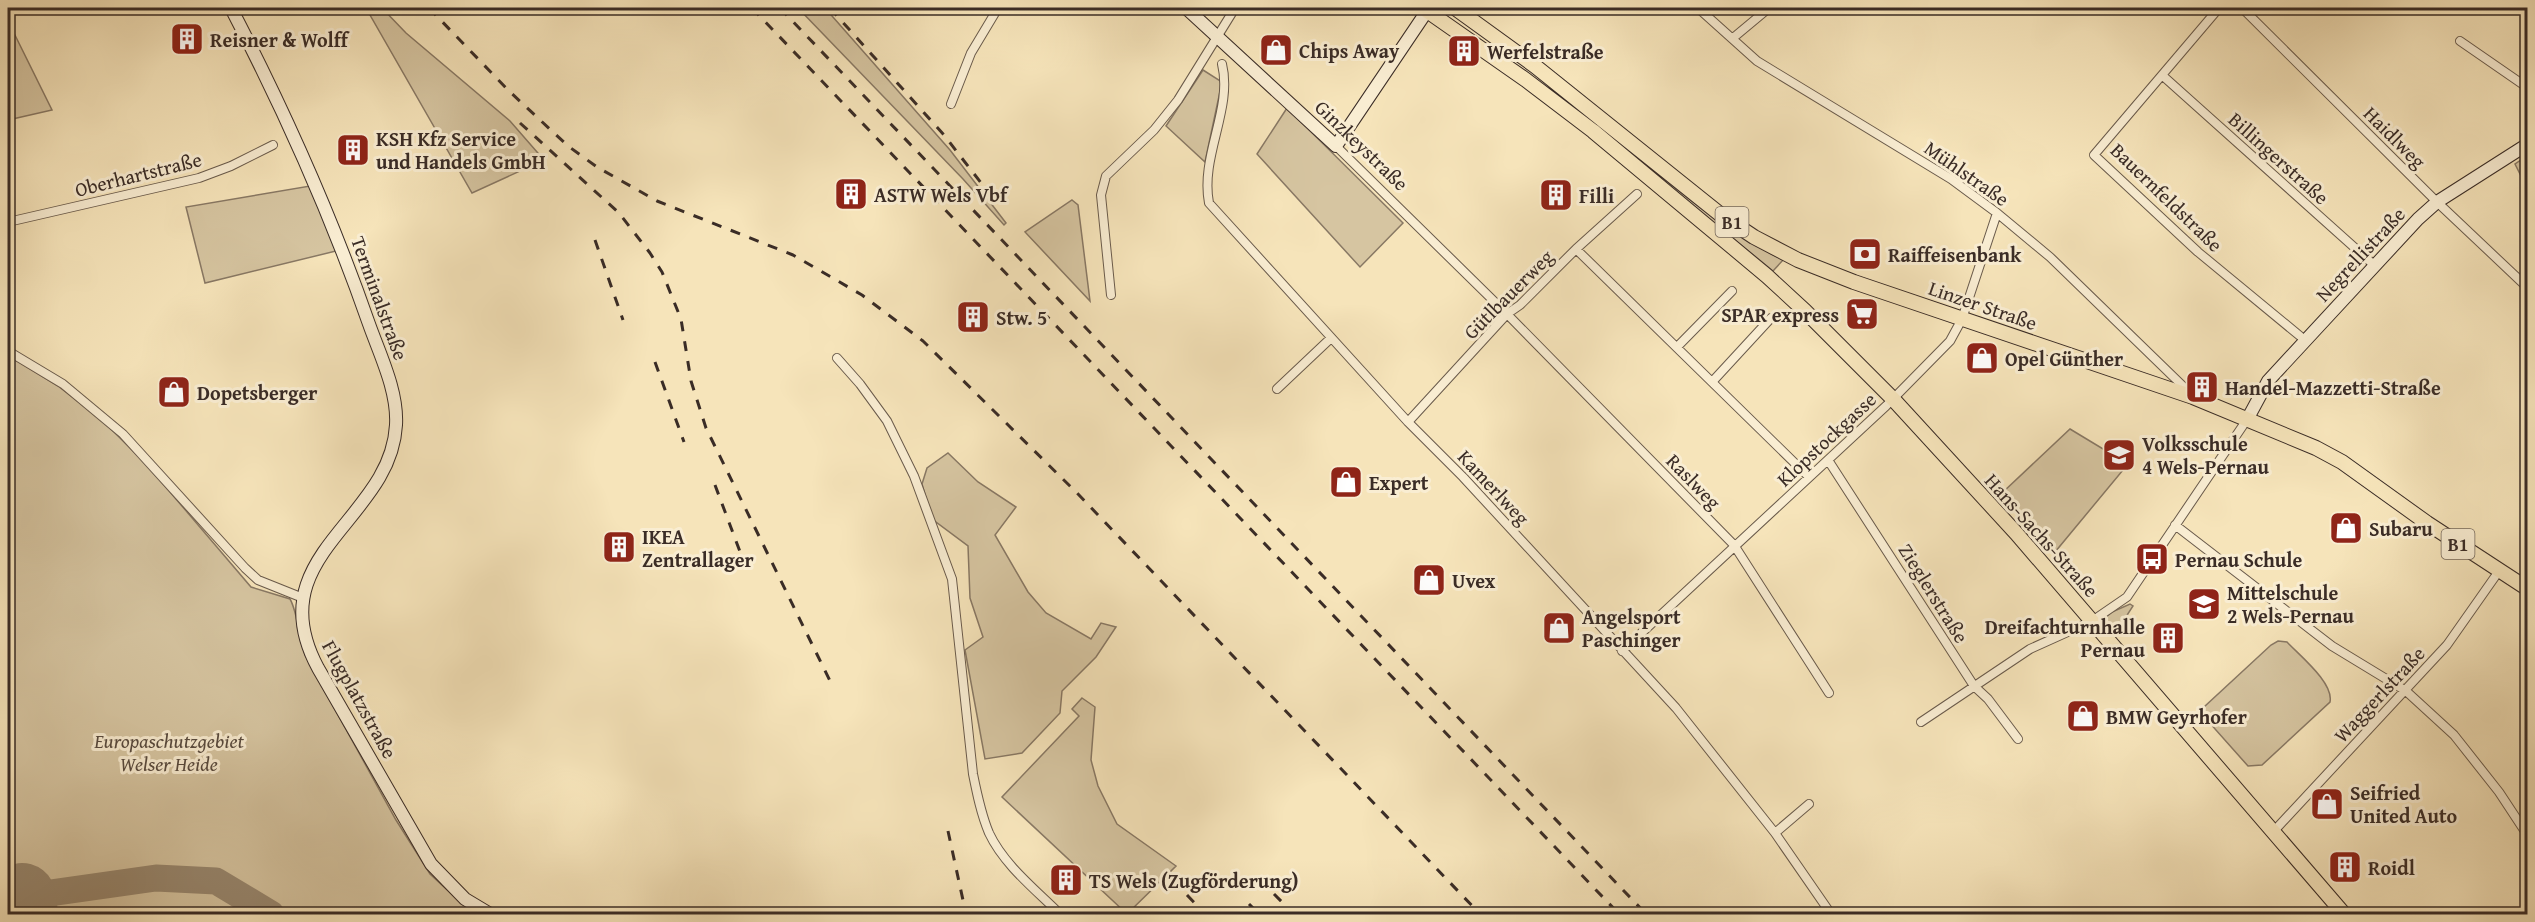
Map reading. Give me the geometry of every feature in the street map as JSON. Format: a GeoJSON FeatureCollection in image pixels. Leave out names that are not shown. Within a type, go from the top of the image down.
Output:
{"type":"FeatureCollection","features":[{"type":"Feature","properties":{"kind":"main road","name":"Hans-Sachs-Straße"},"geometry":{"type":"LineString","coordinates":[[1426,8],[1593,131],[1767,276],[1893,399],[2016,533],[2344,915]]}},
{"type":"Feature","properties":{"kind":"main road","name":"Linzer Straße"},"geometry":{"type":"LineString","coordinates":[[1455,8],[1535,66],[1721,214],[1754,237],[1798,260],[2248,418],[2342,462],[2499,572],[2528,589]]}},
{"type":"Feature","properties":{"kind":"street","name":"Terminalstraße"},"geometry":{"type":"LineString","coordinates":[[231,8],[279,104],[327,213],[357,289],[394,402],[396,424],[386,464],[375,485],[326,548],[312,570],[303,598]]}},
{"type":"Feature","properties":{"kind":"street"},"geometry":{"type":"LineString","coordinates":[[951,104],[971,53],[999,8]]}},
{"type":"Feature","properties":{"kind":"street","name":"Ginzkeystraße"},"geometry":{"type":"LineString","coordinates":[[1186,8],[1336,146],[1507,314]]}},
{"type":"Feature","properties":{"kind":"street"},"geometry":{"type":"LineString","coordinates":[[1111,295],[1101,195],[1106,176],[1164,118],[1178,100],[1235,8]]}},
{"type":"Feature","properties":{"kind":"street"},"geometry":{"type":"LineString","coordinates":[[1336,146],[1426,8]]}},
{"type":"Feature","properties":{"kind":"street","name":"Mühlstraße"},"geometry":{"type":"LineString","coordinates":[[1698,8],[1757,61],[1951,179],[1997,213],[2050,256],[2193,397]]}},
{"type":"Feature","properties":{"kind":"street"},"geometry":{"type":"LineString","coordinates":[[1733,38],[1769,8]]}},
{"type":"Feature","properties":{"kind":"street","name":"Bauernfeldstraße"},"geometry":{"type":"LineString","coordinates":[[2219,8],[2094,154],[2198,252],[2306,341]]}},
{"type":"Feature","properties":{"kind":"street","name":"Haidlweg"},"geometry":{"type":"LineString","coordinates":[[2242,8],[2437,202],[2528,288]]}},
{"type":"Feature","properties":{"kind":"street"},"geometry":{"type":"LineString","coordinates":[[2460,40],[2528,88]]}},
{"type":"Feature","properties":{"kind":"street","name":"Kamerlweg"},"geometry":{"type":"LineString","coordinates":[[1222,64],[1226,81],[1209,167],[1206,189],[1209,203],[1408,422],[1463,477],[1695,731],[1775,832],[1831,915]]}},
{"type":"Feature","properties":{"kind":"street","name":"Billingerstraße"},"geometry":{"type":"LineString","coordinates":[[2163,76],[2374,265]]}},
{"type":"Feature","properties":{"kind":"street","name":"Negrellistraße"},"geometry":{"type":"LineString","coordinates":[[2248,418],[2268,381],[2418,219],[2437,202],[2528,144]]}},
{"type":"Feature","properties":{"kind":"street","name":"Oberhartstraße"},"geometry":{"type":"LineString","coordinates":[[8,222],[199,178],[231,166],[273,145]]}},
{"type":"Feature","properties":{"kind":"street","name":"Gütlbauerweg"},"geometry":{"type":"LineString","coordinates":[[1408,422],[1507,314],[1520,305],[1576,249],[1637,194]]}},
{"type":"Feature","properties":{"kind":"street","name":"Klopstockgasse"},"geometry":{"type":"LineString","coordinates":[[1622,651],[1893,399],[1950,342],[1962,319],[1997,213]]}},
{"type":"Feature","properties":{"kind":"street"},"geometry":{"type":"LineString","coordinates":[[1576,249],[1809,477]]}},
{"type":"Feature","properties":{"kind":"street"},"geometry":{"type":"LineString","coordinates":[[1677,347],[1732,291]]}},
{"type":"Feature","properties":{"kind":"street","name":"Raslweg"},"geometry":{"type":"LineString","coordinates":[[1507,314],[1734,545],[1829,693]]}},
{"type":"Feature","properties":{"kind":"street"},"geometry":{"type":"LineString","coordinates":[[1712,381],[1771,318]]}},
{"type":"Feature","properties":{"kind":"street"},"geometry":{"type":"LineString","coordinates":[[1278,389],[1331,338]]}},
{"type":"Feature","properties":{"kind":"street"},"geometry":{"type":"LineString","coordinates":[[8,351],[63,384],[123,434],[258,580],[303,598]]}},
{"type":"Feature","properties":{"kind":"street"},"geometry":{"type":"LineString","coordinates":[[837,358],[860,384],[887,421],[914,476],[952,579],[973,774],[979,805],[990,835],[1015,869],[1060,915]]}},
{"type":"Feature","properties":{"kind":"street"},"geometry":{"type":"LineString","coordinates":[[1921,722],[2030,649],[2092,621],[2127,597],[2248,418]]}},
{"type":"Feature","properties":{"kind":"street","name":"Zieglerstraße"},"geometry":{"type":"LineString","coordinates":[[1828,460],[1974,686],[1988,699],[2018,739]]}},
{"type":"Feature","properties":{"kind":"street"},"geometry":{"type":"LineString","coordinates":[[2175,525],[2332,646],[2406,691],[2454,735],[2499,792],[2528,836]]}},
{"type":"Feature","properties":{"kind":"street","name":"Waggerlstraße"},"geometry":{"type":"LineString","coordinates":[[2274,831],[2447,645],[2499,572]]}},
{"type":"Feature","properties":{"kind":"street","name":"Flugplatzstraße"},"geometry":{"type":"LineString","coordinates":[[303,598],[303,630],[312,657],[418,844],[447,882],[490,915]]}},
{"type":"Feature","properties":{"kind":"street"},"geometry":{"type":"LineString","coordinates":[[1775,832],[1809,804]]}},
{"type":"Feature","properties":{"kind":"green space"},"geometry":{"type":"Polygon","coordinates":[[[366,8],[382,8],[406,33],[510,121],[544,160],[472,193],[366,8]]]}},
{"type":"Feature","properties":{"kind":"green space"},"geometry":{"type":"Polygon","coordinates":[[[798,8],[825,8],[950,150],[1006,223],[1004,225],[963,179],[798,8]]]}},
{"type":"Feature","properties":{"kind":"green space"},"geometry":{"type":"Polygon","coordinates":[[[8,21],[52,110],[8,120],[8,21]]]}},
{"type":"Feature","properties":{"kind":"green space"},"geometry":{"type":"Polygon","coordinates":[[[1203,70],[1222,82],[1205,162],[1166,126],[1203,70]]]}},
{"type":"Feature","properties":{"kind":"green space"},"geometry":{"type":"Polygon","coordinates":[[[1287,108],[1403,223],[1360,267],[1257,154],[1287,108]]]}},
{"type":"Feature","properties":{"kind":"green space"},"geometry":{"type":"Polygon","coordinates":[[[2527,156],[2527,188],[2515,164],[2527,156]]]}},
{"type":"Feature","properties":{"kind":"green space"},"geometry":{"type":"Polygon","coordinates":[[[1662,177],[1720,222],[1783,260],[1773,271],[1661,180],[1662,177]]]}},
{"type":"Feature","properties":{"kind":"green space"},"geometry":{"type":"Polygon","coordinates":[[[310,186],[336,251],[205,283],[186,207],[310,186]]]}},
{"type":"Feature","properties":{"kind":"green space"},"geometry":{"type":"Polygon","coordinates":[[[1072,200],[1078,205],[1090,301],[1025,232],[1072,200]]]}},
{"type":"Feature","properties":{"kind":"green space","name":"Europaschutzgebiet Welser Heide"},"geometry":{"type":"Polygon","coordinates":[[[8,355],[58,386],[102,420],[147,465],[251,587],[290,599],[297,618],[305,655],[396,820],[430,874],[467,908],[480,914],[8,914],[8,355]]]}},
{"type":"Feature","properties":{"kind":"green space"},"geometry":{"type":"Polygon","coordinates":[[[2070,429],[2128,464],[2055,552],[2002,493],[2070,429]]]}},
{"type":"Feature","properties":{"kind":"green space"},"geometry":{"type":"Polygon","coordinates":[[[948,453],[978,482],[1016,507],[995,535],[1028,592],[1046,613],[1091,639],[1101,623],[1116,627],[1096,657],[1062,691],[1060,713],[1022,753],[985,759],[965,650],[983,637],[970,598],[968,546],[932,519],[922,484],[927,468],[948,453]]]}},
{"type":"Feature","properties":{"kind":"green space"},"geometry":{"type":"Polygon","coordinates":[[[2130,604],[2133,606],[2113,637],[2105,626],[2105,618],[2112,612],[2130,604]]]}},
{"type":"Feature","properties":{"kind":"green space"},"geometry":{"type":"Polygon","coordinates":[[[2278,641],[2287,642],[2322,678],[2330,695],[2330,702],[2262,765],[2248,766],[2207,720],[2204,707],[2278,641]]]}},
{"type":"Feature","properties":{"kind":"green space"},"geometry":{"type":"Polygon","coordinates":[[[1082,698],[1095,707],[1091,760],[1098,786],[1117,824],[1176,866],[1127,914],[1002,797],[1079,716],[1072,709],[1082,698]]]}},
{"type":"Feature","properties":{"kind":"taxiway"},"geometry":{"type":"LineString","coordinates":[[22,897],[156,878],[216,881],[271,914]]}},
{"type":"Feature","properties":{"kind":"runway"},"geometry":{"type":"LineString","coordinates":[[22,897],[24,914]]}},
{"type":"Feature","properties":{"kind":"railway"},"geometry":{"type":"LineString","coordinates":[[429,8],[509,91],[568,146],[597,167],[657,201],[793,255],[862,295],[923,341],[1077,493],[1480,914]]}},
{"type":"Feature","properties":{"kind":"railway"},"geometry":{"type":"LineString","coordinates":[[752,8],[1619,914]]}},
{"type":"Feature","properties":{"kind":"railway"},"geometry":{"type":"LineString","coordinates":[[780,8],[1646,914]]}},
{"type":"Feature","properties":{"kind":"railway"},"geometry":{"type":"LineString","coordinates":[[830,8],[944,135],[995,201]]}},
{"type":"Feature","properties":{"kind":"railway"},"geometry":{"type":"LineString","coordinates":[[520,123],[619,213],[662,272],[681,319],[691,381],[706,428],[833,687]]}},
{"type":"Feature","properties":{"kind":"railway"},"geometry":{"type":"LineString","coordinates":[[595,240],[623,320]]}},
{"type":"Feature","properties":{"kind":"railway"},"geometry":{"type":"LineString","coordinates":[[655,362],[684,442]]}},
{"type":"Feature","properties":{"kind":"railway"},"geometry":{"type":"LineString","coordinates":[[715,485],[745,565]]}},
{"type":"Feature","properties":{"kind":"railway"},"geometry":{"type":"LineString","coordinates":[[948,831],[966,914]]}},
{"type":"Feature","properties":{"kind":"railway"},"geometry":{"type":"LineString","coordinates":[[1274,894],[1294,914]]}},
{"type":"Feature","properties":{"kind":"railway"},"geometry":{"type":"LineString","coordinates":[[1187,895],[1205,914]]}},
{"type":"Feature","properties":{"kind":"railway"},"geometry":{"type":"LineString","coordinates":[[1249,904],[1259,914]]}},
{"type":"Feature","properties":{"kind":"place","name":"Reisner & Wolff"},"geometry":{"type":"Point","coordinates":[187,39]}},
{"type":"Feature","properties":{"kind":"place","name":"Chips Away"},"geometry":{"type":"Point","coordinates":[1276,50]}},
{"type":"Feature","properties":{"kind":"place","name":"Werfelstraße"},"geometry":{"type":"Point","coordinates":[1464,51]}},
{"type":"Feature","properties":{"kind":"place","name":"KSH Kfz Service und Handels GmbH"},"geometry":{"type":"Point","coordinates":[353,150]}},
{"type":"Feature","properties":{"kind":"place","name":"ASTW Wels Vbf"},"geometry":{"type":"Point","coordinates":[851,194]}},
{"type":"Feature","properties":{"kind":"place","name":"Filli"},"geometry":{"type":"Point","coordinates":[1556,195]}},
{"type":"Feature","properties":{"kind":"place","name":"Raiffeisenbank"},"geometry":{"type":"Point","coordinates":[1865,254]}},
{"type":"Feature","properties":{"kind":"place","name":"SPAR express"},"geometry":{"type":"Point","coordinates":[1862,314]}},
{"type":"Feature","properties":{"kind":"place","name":"Stw. 5"},"geometry":{"type":"Point","coordinates":[973,317]}},
{"type":"Feature","properties":{"kind":"place","name":"Opel Günther"},"geometry":{"type":"Point","coordinates":[1982,358]}},
{"type":"Feature","properties":{"kind":"place","name":"Handel-Mazzetti-Straße"},"geometry":{"type":"Point","coordinates":[2202,387]}},
{"type":"Feature","properties":{"kind":"place","name":"Dopetsberger"},"geometry":{"type":"Point","coordinates":[174,392]}},
{"type":"Feature","properties":{"kind":"place","name":"Volksschule 4 Wels-Pernau"},"geometry":{"type":"Point","coordinates":[2119,455]}},
{"type":"Feature","properties":{"kind":"place","name":"Expert"},"geometry":{"type":"Point","coordinates":[1346,482]}},
{"type":"Feature","properties":{"kind":"place","name":"Subaru"},"geometry":{"type":"Point","coordinates":[2346,528]}},
{"type":"Feature","properties":{"kind":"place","name":"IKEA Zentrallager"},"geometry":{"type":"Point","coordinates":[619,547]}},
{"type":"Feature","properties":{"kind":"place","name":"Pernau Schule"},"geometry":{"type":"Point","coordinates":[2152,559]}},
{"type":"Feature","properties":{"kind":"place","name":"Uvex"},"geometry":{"type":"Point","coordinates":[1429,580]}},
{"type":"Feature","properties":{"kind":"place","name":"Mittelschule 2 Wels-Pernau"},"geometry":{"type":"Point","coordinates":[2204,604]}},
{"type":"Feature","properties":{"kind":"place","name":"Angelsport Paschinger"},"geometry":{"type":"Point","coordinates":[1559,628]}},
{"type":"Feature","properties":{"kind":"place","name":"Dreifachturnhalle Pernau"},"geometry":{"type":"Point","coordinates":[2168,638]}},
{"type":"Feature","properties":{"kind":"place","name":"BMW Geyrhofer"},"geometry":{"type":"Point","coordinates":[2083,716]}},
{"type":"Feature","properties":{"kind":"place","name":"Seifried United Auto"},"geometry":{"type":"Point","coordinates":[2327,804]}},
{"type":"Feature","properties":{"kind":"place","name":"Roidl"},"geometry":{"type":"Point","coordinates":[2345,867]}},
{"type":"Feature","properties":{"kind":"place","name":"TS Wels (Zugförderung)"},"geometry":{"type":"Point","coordinates":[1066,880]}}]}
